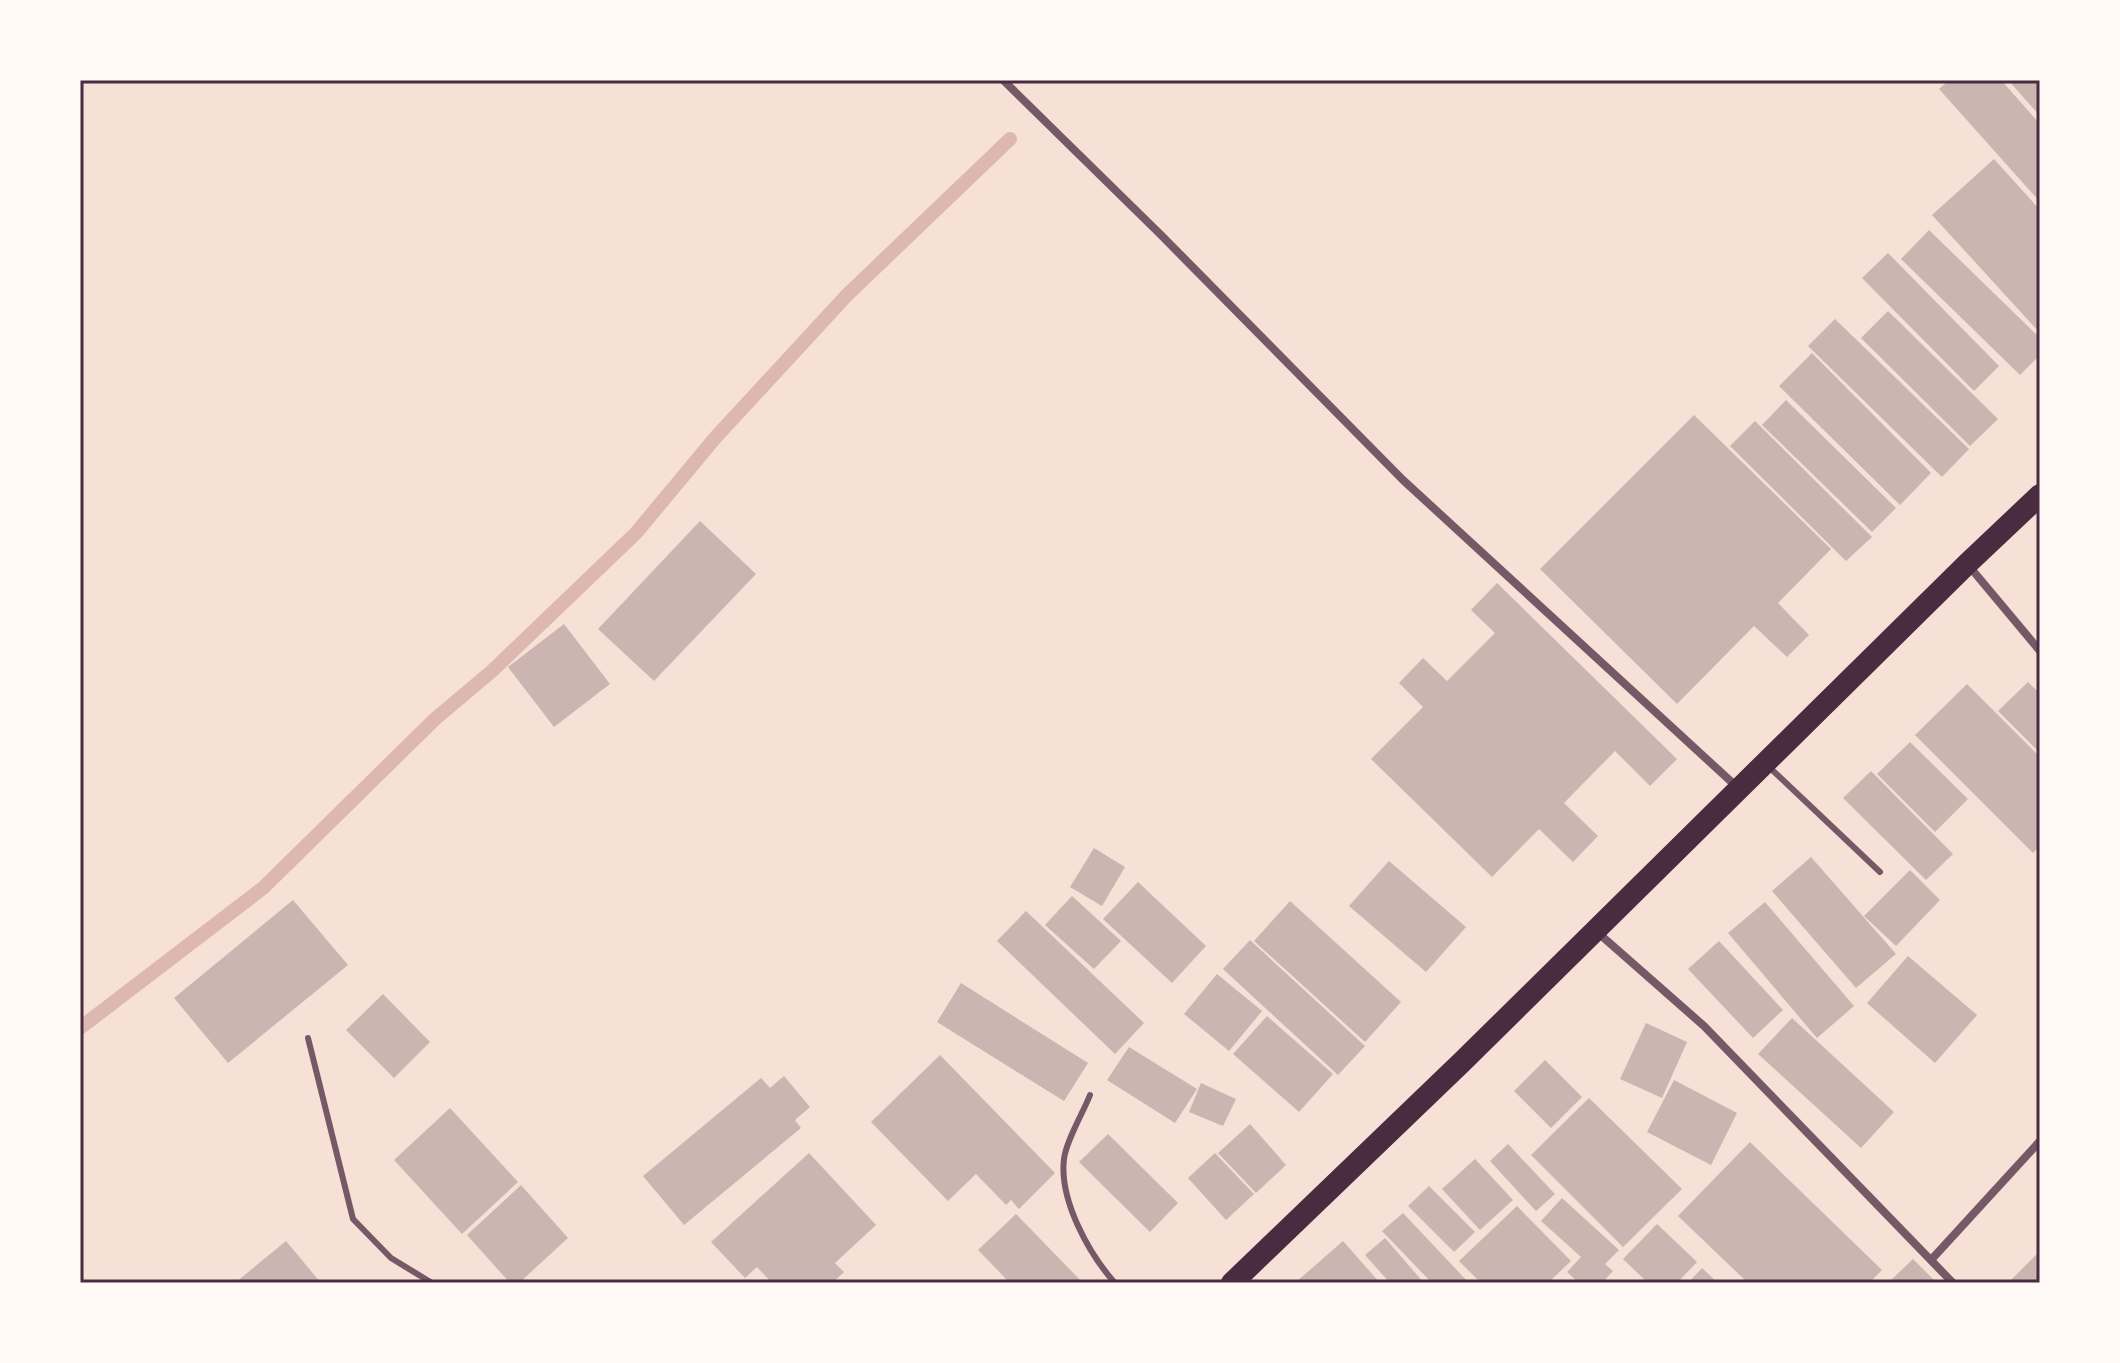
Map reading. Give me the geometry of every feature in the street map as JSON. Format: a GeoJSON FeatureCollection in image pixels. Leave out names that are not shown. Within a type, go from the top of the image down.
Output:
{"type":"FeatureCollection","features":[{"type":"Feature","properties":{"kind":"highway"},"geometry":{"type":"LineString","coordinates":[[1232,1283],[2040,495]]}},
{"type":"Feature","properties":{"kind":"street"},"geometry":{"type":"LineString","coordinates":[[1003,80],[1403,480],[1740,790]]}},
{"type":"Feature","properties":{"kind":"street"},"geometry":{"type":"LineString","coordinates":[[1967,564],[2040,651]]}},
{"type":"Feature","properties":{"kind":"street"},"geometry":{"type":"LineString","coordinates":[[1596,930],[1704,1026],[1953,1283]]}},
{"type":"Feature","properties":{"kind":"street"},"geometry":{"type":"LineString","coordinates":[[1931,1260],[2040,1141]]}},
{"type":"Feature","properties":{"kind":"lane"},"geometry":{"type":"LineString","coordinates":[[1766,764],[1880,872]]}},
{"type":"Feature","properties":{"kind":"lane"},"geometry":{"type":"LineString","coordinates":[[308,1038],[353,1219],[391,1258],[432,1283]]}},
{"type":"Feature","properties":{"kind":"lane"},"geometry":{"type":"LineString","coordinates":[[1090,1095],[1064,1158],[1066,1189],[1088,1247],[1115,1283]]}},
{"type":"Feature","properties":{"kind":"building"},"geometry":{"type":"Polygon","coordinates":[[[1949,80],[2001,80],[2040,124],[2040,202],[1939,89],[1949,80]]]}},
{"type":"Feature","properties":{"kind":"building"},"geometry":{"type":"Polygon","coordinates":[[[2008,80],[2040,80],[2040,116],[2008,80]]]}},
{"type":"Feature","properties":{"kind":"building"},"geometry":{"type":"Polygon","coordinates":[[[1994,159],[2040,210],[2040,333],[1932,215],[1994,159]]]}},
{"type":"Feature","properties":{"kind":"building"},"geometry":{"type":"Polygon","coordinates":[[[1929,230],[2040,338],[2040,355],[2020,375],[1901,259],[1929,230]]]}},
{"type":"Feature","properties":{"kind":"building"},"geometry":{"type":"Polygon","coordinates":[[[1888,253],[1999,366],[1974,391],[1862,278],[1888,253]]]}},
{"type":"Feature","properties":{"kind":"building"},"geometry":{"type":"Polygon","coordinates":[[[1888,311],[1998,419],[1970,446],[1861,338],[1888,311]]]}},
{"type":"Feature","properties":{"kind":"building"},"geometry":{"type":"Polygon","coordinates":[[[1835,319],[1969,449],[1942,477],[1808,346],[1835,319]]]}},
{"type":"Feature","properties":{"kind":"building"},"geometry":{"type":"Polygon","coordinates":[[[1812,353],[1931,473],[1900,505],[1779,386],[1812,353]]]}},
{"type":"Feature","properties":{"kind":"building"},"geometry":{"type":"Polygon","coordinates":[[[1786,400],[1896,508],[1872,532],[1762,425],[1786,400]]]}},
{"type":"Feature","properties":{"kind":"building"},"geometry":{"type":"Polygon","coordinates":[[[1694,415],[1831,549],[1778,603],[1809,635],[1787,657],[1754,626],[1677,704],[1540,569],[1694,415]]]}},
{"type":"Feature","properties":{"kind":"building"},"geometry":{"type":"Polygon","coordinates":[[[1755,421],[1872,537],[1846,561],[1730,446],[1755,421]]]}},
{"type":"Feature","properties":{"kind":"building"},"geometry":{"type":"Polygon","coordinates":[[[700,521],[756,574],[654,681],[598,629],[700,521]]]}},
{"type":"Feature","properties":{"kind":"building"},"geometry":{"type":"Polygon","coordinates":[[[1497,583],[1677,759],[1650,786],[1615,751],[1564,803],[1598,836],[1573,862],[1539,829],[1492,877],[1371,759],[1423,707],[1399,683],[1423,658],[1447,681],[1495,633],[1471,610],[1497,583]]]}},
{"type":"Feature","properties":{"kind":"building"},"geometry":{"type":"Polygon","coordinates":[[[564,624],[610,684],[554,727],[508,667],[564,624]]]}},
{"type":"Feature","properties":{"kind":"building"},"geometry":{"type":"Polygon","coordinates":[[[2028,682],[2040,694],[2040,753],[1998,711],[2028,682]]]}},
{"type":"Feature","properties":{"kind":"building"},"geometry":{"type":"Polygon","coordinates":[[[1967,684],[2040,757],[2040,846],[2033,853],[1915,735],[1967,684]]]}},
{"type":"Feature","properties":{"kind":"building"},"geometry":{"type":"Polygon","coordinates":[[[1910,742],[1968,799],[1935,832],[1877,774],[1910,742]]]}},
{"type":"Feature","properties":{"kind":"building"},"geometry":{"type":"Polygon","coordinates":[[[1871,771],[1953,854],[1926,880],[1843,798],[1871,771]]]}},
{"type":"Feature","properties":{"kind":"building"},"geometry":{"type":"Polygon","coordinates":[[[1094,848],[1125,867],[1102,906],[1070,887],[1094,848]]]}},
{"type":"Feature","properties":{"kind":"building"},"geometry":{"type":"Polygon","coordinates":[[[1811,857],[1896,954],[1856,988],[1772,891],[1811,857]]]}},
{"type":"Feature","properties":{"kind":"building"},"geometry":{"type":"Polygon","coordinates":[[[1389,861],[1466,927],[1426,972],[1349,906],[1389,861]]]}},
{"type":"Feature","properties":{"kind":"building"},"geometry":{"type":"Polygon","coordinates":[[[1910,870],[1940,900],[1896,946],[1864,916],[1910,870]]]}},
{"type":"Feature","properties":{"kind":"building"},"geometry":{"type":"Polygon","coordinates":[[[1138,882],[1206,946],[1172,983],[1103,919],[1138,882]]]}},
{"type":"Feature","properties":{"kind":"building"},"geometry":{"type":"Polygon","coordinates":[[[1072,896],[1121,941],[1094,969],[1045,925],[1072,896]]]}},
{"type":"Feature","properties":{"kind":"building"},"geometry":{"type":"Polygon","coordinates":[[[293,900],[348,965],[228,1063],[174,998],[293,900]]]}},
{"type":"Feature","properties":{"kind":"building"},"geometry":{"type":"Polygon","coordinates":[[[1290,901],[1401,1002],[1365,1042],[1254,941],[1290,901]]]}},
{"type":"Feature","properties":{"kind":"building"},"geometry":{"type":"Polygon","coordinates":[[[1765,902],[1854,1006],[1817,1038],[1728,933],[1765,902]]]}},
{"type":"Feature","properties":{"kind":"building"},"geometry":{"type":"Polygon","coordinates":[[[1026,911],[1144,1023],[1115,1054],[997,941],[1026,911]]]}},
{"type":"Feature","properties":{"kind":"building"},"geometry":{"type":"Polygon","coordinates":[[[1250,940],[1365,1046],[1338,1075],[1223,969],[1250,940]]]}},
{"type":"Feature","properties":{"kind":"building"},"geometry":{"type":"Polygon","coordinates":[[[1719,941],[1783,1010],[1753,1038],[1688,969],[1719,941]]]}},
{"type":"Feature","properties":{"kind":"building"},"geometry":{"type":"Polygon","coordinates":[[[1908,956],[1977,1015],[1935,1063],[1867,1003],[1908,956]]]}},
{"type":"Feature","properties":{"kind":"building"},"geometry":{"type":"Polygon","coordinates":[[[1217,974],[1262,1011],[1229,1051],[1184,1014],[1217,974]]]}},
{"type":"Feature","properties":{"kind":"building"},"geometry":{"type":"Polygon","coordinates":[[[961,983],[1088,1063],[1064,1101],[937,1022],[961,983]]]}},
{"type":"Feature","properties":{"kind":"building"},"geometry":{"type":"Polygon","coordinates":[[[383,994],[430,1042],[394,1078],[346,1030],[383,994]]]}},
{"type":"Feature","properties":{"kind":"building"},"geometry":{"type":"Polygon","coordinates":[[[1267,1016],[1333,1074],[1299,1112],[1233,1054],[1267,1016]]]}},
{"type":"Feature","properties":{"kind":"building"},"geometry":{"type":"Polygon","coordinates":[[[1792,1018],[1894,1112],[1861,1148],[1758,1054],[1792,1018]]]}},
{"type":"Feature","properties":{"kind":"building"},"geometry":{"type":"Polygon","coordinates":[[[1646,1023],[1687,1042],[1662,1098],[1620,1079],[1646,1023]]]}},
{"type":"Feature","properties":{"kind":"building"},"geometry":{"type":"Polygon","coordinates":[[[1129,1047],[1197,1089],[1175,1123],[1107,1080],[1129,1047]]]}},
{"type":"Feature","properties":{"kind":"building"},"geometry":{"type":"Polygon","coordinates":[[[940,1055],[1055,1173],[1019,1209],[1011,1200],[1006,1205],[976,1174],[948,1201],[871,1122],[940,1055]]]}},
{"type":"Feature","properties":{"kind":"building"},"geometry":{"type":"Polygon","coordinates":[[[1545,1060],[1582,1097],[1551,1128],[1514,1091],[1545,1060]]]}},
{"type":"Feature","properties":{"kind":"building"},"geometry":{"type":"Polygon","coordinates":[[[784,1076],[810,1107],[795,1120],[801,1128],[684,1225],[643,1176],[761,1078],[770,1088],[784,1076]]]}},
{"type":"Feature","properties":{"kind":"building"},"geometry":{"type":"Polygon","coordinates":[[[1674,1080],[1737,1113],[1711,1165],[1647,1132],[1674,1080]]]}},
{"type":"Feature","properties":{"kind":"building"},"geometry":{"type":"Polygon","coordinates":[[[1201,1083],[1236,1099],[1223,1126],[1189,1112],[1201,1083]]]}},
{"type":"Feature","properties":{"kind":"building"},"geometry":{"type":"Polygon","coordinates":[[[1589,1098],[1682,1189],[1623,1247],[1531,1155],[1589,1098]]]}},
{"type":"Feature","properties":{"kind":"building"},"geometry":{"type":"Polygon","coordinates":[[[450,1108],[518,1182],[462,1234],[394,1160],[450,1108]]]}},
{"type":"Feature","properties":{"kind":"building"},"geometry":{"type":"Polygon","coordinates":[[[1250,1124],[1286,1165],[1256,1193],[1218,1153],[1250,1124]]]}},
{"type":"Feature","properties":{"kind":"building"},"geometry":{"type":"Polygon","coordinates":[[[1108,1134],[1178,1203],[1150,1232],[1079,1162],[1108,1134]]]}},
{"type":"Feature","properties":{"kind":"building"},"geometry":{"type":"Polygon","coordinates":[[[1750,1142],[1882,1270],[1869,1283],[1748,1283],[1678,1216],[1750,1142]]]}},
{"type":"Feature","properties":{"kind":"building"},"geometry":{"type":"Polygon","coordinates":[[[1508,1144],[1555,1194],[1536,1211],[1490,1161],[1508,1144]]]}},
{"type":"Feature","properties":{"kind":"building"},"geometry":{"type":"Polygon","coordinates":[[[809,1153],[876,1225],[835,1263],[844,1272],[832,1283],[772,1283],[757,1267],[745,1278],[711,1242],[809,1153]]]}},
{"type":"Feature","properties":{"kind":"building"},"geometry":{"type":"Polygon","coordinates":[[[1215,1153],[1254,1194],[1226,1220],[1188,1178],[1215,1153]]]}},
{"type":"Feature","properties":{"kind":"building"},"geometry":{"type":"Polygon","coordinates":[[[1475,1159],[1513,1200],[1480,1230],[1442,1189],[1475,1159]]]}},
{"type":"Feature","properties":{"kind":"building"},"geometry":{"type":"Polygon","coordinates":[[[521,1185],[568,1238],[519,1283],[510,1283],[467,1235],[521,1185]]]}},
{"type":"Feature","properties":{"kind":"building"},"geometry":{"type":"Polygon","coordinates":[[[1429,1186],[1475,1232],[1454,1252],[1408,1206],[1429,1186]]]}},
{"type":"Feature","properties":{"kind":"building"},"geometry":{"type":"Polygon","coordinates":[[[1562,1198],[1619,1250],[1605,1264],[1613,1271],[1602,1283],[1579,1283],[1567,1272],[1581,1257],[1541,1221],[1562,1198]]]}},
{"type":"Feature","properties":{"kind":"building"},"geometry":{"type":"Polygon","coordinates":[[[1517,1206],[1571,1261],[1548,1283],[1481,1283],[1459,1261],[1517,1206]]]}},
{"type":"Feature","properties":{"kind":"building"},"geometry":{"type":"Polygon","coordinates":[[[1403,1213],[1469,1283],[1432,1283],[1382,1231],[1403,1213]]]}},
{"type":"Feature","properties":{"kind":"building"},"geometry":{"type":"Polygon","coordinates":[[[1016,1214],[1083,1283],[1010,1283],[978,1250],[1016,1214]]]}},
{"type":"Feature","properties":{"kind":"building"},"geometry":{"type":"Polygon","coordinates":[[[1657,1224],[1697,1262],[1677,1283],[1648,1283],[1623,1259],[1657,1224]]]}},
{"type":"Feature","properties":{"kind":"building"},"geometry":{"type":"Polygon","coordinates":[[[1385,1238],[1424,1283],[1390,1283],[1365,1255],[1385,1238]]]}},
{"type":"Feature","properties":{"kind":"building"},"geometry":{"type":"Polygon","coordinates":[[[286,1241],[321,1283],[235,1283],[286,1241]]]}},
{"type":"Feature","properties":{"kind":"building"},"geometry":{"type":"Polygon","coordinates":[[[1343,1241],[1380,1283],[1295,1283],[1343,1241]]]}},
{"type":"Feature","properties":{"kind":"building"},"geometry":{"type":"Polygon","coordinates":[[[2040,1251],[2040,1283],[2008,1283],[2040,1251]]]}},
{"type":"Feature","properties":{"kind":"building"},"geometry":{"type":"Polygon","coordinates":[[[1913,1259],[1937,1283],[1888,1283],[1913,1259]]]}},
{"type":"Feature","properties":{"kind":"building"},"geometry":{"type":"Polygon","coordinates":[[[1702,1268],[1718,1283],[1688,1283],[1702,1268]]]}},
{"type":"Feature","properties":{"kind":"waterway"},"geometry":{"type":"LineString","coordinates":[[80,1028],[263,888],[435,719],[492,671],[636,533],[715,438],[847,295],[1010,139]]}}]}
